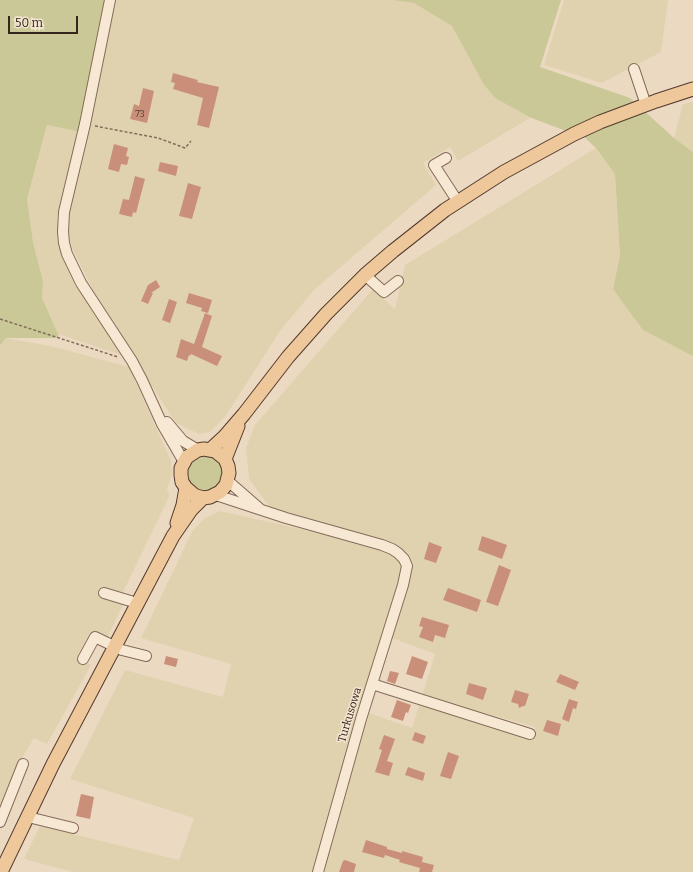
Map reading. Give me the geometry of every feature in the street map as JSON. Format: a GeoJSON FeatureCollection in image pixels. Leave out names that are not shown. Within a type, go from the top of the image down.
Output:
{"type":"FeatureCollection","features":[{"type":"Feature","properties":{"kind":"main road"},"geometry":{"type":"LineString","coordinates":[[210,496],[194,495],[186,488],[182,482],[181,475],[181,468],[184,462],[192,453],[204,450],[225,436],[303,339],[365,275],[420,229],[486,182],[536,154],[600,122],[693,89]]}},
{"type":"Feature","properties":{"kind":"main road"},"geometry":{"type":"LineString","coordinates":[[225,459],[244,414]]}},
{"type":"Feature","properties":{"kind":"main road"},"geometry":{"type":"LineString","coordinates":[[1,872],[4,857],[28,817],[114,646],[173,536],[191,510],[210,496],[223,489],[228,481],[229,473],[225,459],[219,454],[204,450]]}},
{"type":"Feature","properties":{"kind":"main road"},"geometry":{"type":"LineString","coordinates":[[173,536],[183,505],[186,488]]}},
{"type":"Feature","properties":{"kind":"street"},"geometry":{"type":"LineString","coordinates":[[110,0],[85,124],[64,212],[64,243],[67,254],[80,283],[132,361],[162,424],[184,462]]}},
{"type":"Feature","properties":{"kind":"street"},"geometry":{"type":"LineString","coordinates":[[634,69],[646,105]]}},
{"type":"Feature","properties":{"kind":"street"},"geometry":{"type":"LineString","coordinates":[[446,158],[434,165],[458,202]]}},
{"type":"Feature","properties":{"kind":"street"},"geometry":{"type":"LineString","coordinates":[[365,275],[384,292],[398,281]]}},
{"type":"Feature","properties":{"kind":"street"},"geometry":{"type":"LineString","coordinates":[[153,405],[183,441],[204,450]]}},
{"type":"Feature","properties":{"kind":"street"},"geometry":{"type":"LineString","coordinates":[[228,481],[264,511]]}},
{"type":"Feature","properties":{"kind":"street"},"geometry":{"type":"LineString","coordinates":[[210,496],[264,511]]}},
{"type":"Feature","properties":{"kind":"street","name":"Turkusowa"},"geometry":{"type":"LineString","coordinates":[[264,511],[382,544],[398,553],[404,559],[407,566],[403,585],[372,684],[318,872]]}},
{"type":"Feature","properties":{"kind":"street"},"geometry":{"type":"LineString","coordinates":[[104,593],[137,603]]}},
{"type":"Feature","properties":{"kind":"street"},"geometry":{"type":"LineString","coordinates":[[83,659],[94,637],[122,650],[146,656]]}},
{"type":"Feature","properties":{"kind":"street"},"geometry":{"type":"LineString","coordinates":[[372,684],[530,734]]}},
{"type":"Feature","properties":{"kind":"street"},"geometry":{"type":"LineString","coordinates":[[0,822],[23,764]]}},
{"type":"Feature","properties":{"kind":"street"},"geometry":{"type":"LineString","coordinates":[[28,817],[73,828]]}},
{"type":"Feature","properties":{"kind":"path"},"geometry":{"type":"LineString","coordinates":[[85,124],[158,138],[185,148],[191,141]]}},
{"type":"Feature","properties":{"kind":"path"},"geometry":{"type":"LineString","coordinates":[[0,319],[132,361]]}},
{"type":"Feature","properties":{"kind":"shaded area"},"geometry":{"type":"Polygon","coordinates":[[[0,0],[110,0],[81,132],[47,125],[27,199],[33,242],[43,281],[42,298],[59,338],[6,338],[0,346],[0,0]]]}},
{"type":"Feature","properties":{"kind":"shaded area"},"geometry":{"type":"Polygon","coordinates":[[[116,0],[392,0],[414,2],[452,26],[484,85],[495,98],[530,118],[458,161],[450,147],[423,163],[436,185],[314,290],[280,331],[225,417],[210,432],[199,434],[176,423],[134,359],[92,288],[73,250],[68,234],[68,219],[116,0]]]}},
{"type":"Feature","properties":{"kind":"shaded area"},"geometry":{"type":"Polygon","coordinates":[[[392,0],[561,0],[540,67],[630,98],[674,138],[693,152],[693,356],[643,330],[613,289],[620,256],[615,174],[596,148],[583,136],[529,117],[495,98],[484,85],[452,26],[414,3],[392,0]]]}},
{"type":"Feature","properties":{"kind":"shaded area"},"geometry":{"type":"Polygon","coordinates":[[[564,0],[668,0],[661,52],[602,83],[544,65],[564,0]]]}},
{"type":"Feature","properties":{"kind":"shaded area"},"geometry":{"type":"Polygon","coordinates":[[[693,102],[693,152],[674,138],[683,104],[693,102]]]}},
{"type":"Feature","properties":{"kind":"shaded area"},"geometry":{"type":"Polygon","coordinates":[[[47,125],[81,132],[57,218],[62,253],[127,357],[58,334],[42,298],[43,281],[33,242],[27,199],[47,125]]]}},
{"type":"Feature","properties":{"kind":"shaded area"},"geometry":{"type":"Polygon","coordinates":[[[596,148],[615,174],[620,256],[613,289],[685,351],[693,356],[693,872],[321,872],[351,767],[369,713],[412,728],[435,654],[392,638],[413,568],[406,553],[395,544],[271,509],[249,479],[246,448],[255,425],[373,289],[395,309],[405,265],[596,148]],[[485,713],[483,720],[535,736],[535,727],[485,713]]]}},
{"type":"Feature","properties":{"kind":"shaded area"},"geometry":{"type":"Polygon","coordinates":[[[6,338],[55,347],[129,367],[171,461],[172,474],[167,490],[170,495],[122,594],[124,603],[107,638],[93,633],[79,658],[91,665],[47,744],[34,738],[21,760],[0,812],[0,347],[6,338]]]}},
{"type":"Feature","properties":{"kind":"shaded area"},"geometry":{"type":"Polygon","coordinates":[[[209,455],[218,460],[222,466],[222,480],[218,486],[209,491],[201,491],[192,486],[188,480],[187,469],[192,460],[198,456],[209,455]]]}},
{"type":"Feature","properties":{"kind":"shaded area"},"geometry":{"type":"Polygon","coordinates":[[[220,511],[368,544],[388,550],[398,559],[402,569],[400,586],[314,872],[73,872],[24,859],[40,826],[179,860],[194,818],[70,779],[125,670],[223,697],[231,664],[141,638],[193,530],[205,518],[220,511]]]}},
{"type":"Feature","properties":{"kind":"building"},"geometry":{"type":"Polygon","coordinates":[[[173,73],[198,80],[197,82],[219,87],[209,128],[197,125],[203,98],[173,89],[175,83],[171,82],[173,73]]]}},
{"type":"Feature","properties":{"kind":"building"},"geometry":{"type":"Polygon","coordinates":[[[143,88],[154,91],[147,123],[130,119],[134,104],[139,106],[143,88]]]}},
{"type":"Feature","properties":{"kind":"building"},"geometry":{"type":"Polygon","coordinates":[[[114,144],[128,148],[126,156],[129,157],[127,165],[121,164],[119,172],[108,169],[114,144]]]}},
{"type":"Feature","properties":{"kind":"building"},"geometry":{"type":"Polygon","coordinates":[[[160,162],[178,166],[176,176],[158,171],[160,162]]]}},
{"type":"Feature","properties":{"kind":"building"},"geometry":{"type":"Polygon","coordinates":[[[135,176],[145,179],[136,213],[133,212],[132,217],[119,214],[123,199],[129,200],[135,176]]]}},
{"type":"Feature","properties":{"kind":"building"},"geometry":{"type":"Polygon","coordinates":[[[188,183],[201,187],[192,219],[179,216],[188,183]]]}},
{"type":"Feature","properties":{"kind":"building"},"geometry":{"type":"Polygon","coordinates":[[[156,280],[160,287],[151,293],[153,293],[148,304],[141,301],[148,285],[156,280]]]}},
{"type":"Feature","properties":{"kind":"building"},"geometry":{"type":"Polygon","coordinates":[[[189,293],[212,300],[208,313],[201,311],[202,308],[186,303],[189,293]]]}},
{"type":"Feature","properties":{"kind":"building"},"geometry":{"type":"Polygon","coordinates":[[[169,299],[177,302],[170,323],[162,320],[169,299]]]}},
{"type":"Feature","properties":{"kind":"building"},"geometry":{"type":"Polygon","coordinates":[[[205,313],[212,316],[202,347],[222,356],[217,366],[191,354],[190,356],[189,355],[187,361],[176,357],[181,339],[194,344],[205,313]]]}},
{"type":"Feature","properties":{"kind":"building"},"geometry":{"type":"Polygon","coordinates":[[[482,536],[507,545],[502,559],[478,550],[482,536]]]}},
{"type":"Feature","properties":{"kind":"building"},"geometry":{"type":"Polygon","coordinates":[[[429,542],[442,547],[436,563],[424,559],[429,542]]]}},
{"type":"Feature","properties":{"kind":"building"},"geometry":{"type":"Polygon","coordinates":[[[499,565],[511,570],[498,606],[486,602],[499,565]]]}},
{"type":"Feature","properties":{"kind":"building"},"geometry":{"type":"Polygon","coordinates":[[[448,588],[481,600],[477,612],[443,600],[448,588]]]}},
{"type":"Feature","properties":{"kind":"building"},"geometry":{"type":"Polygon","coordinates":[[[422,617],[449,625],[445,638],[435,635],[433,642],[419,637],[423,627],[419,626],[422,617]]]}},
{"type":"Feature","properties":{"kind":"building"},"geometry":{"type":"Polygon","coordinates":[[[166,656],[178,659],[176,667],[164,664],[166,656]]]}},
{"type":"Feature","properties":{"kind":"building"},"geometry":{"type":"Polygon","coordinates":[[[412,656],[428,662],[422,679],[406,674],[412,656]]]}},
{"type":"Feature","properties":{"kind":"building"},"geometry":{"type":"Polygon","coordinates":[[[390,671],[399,673],[395,684],[387,681],[390,671]]]}},
{"type":"Feature","properties":{"kind":"building"},"geometry":{"type":"Polygon","coordinates":[[[560,674],[579,682],[575,690],[556,682],[560,674]]]}},
{"type":"Feature","properties":{"kind":"building"},"geometry":{"type":"Polygon","coordinates":[[[469,683],[487,688],[483,700],[466,694],[469,683]]]}},
{"type":"Feature","properties":{"kind":"building"},"geometry":{"type":"Polygon","coordinates":[[[515,690],[529,694],[525,706],[519,708],[518,704],[511,702],[515,690]]]}},
{"type":"Feature","properties":{"kind":"building"},"geometry":{"type":"Polygon","coordinates":[[[569,699],[578,702],[576,709],[573,708],[569,722],[562,719],[569,699]]]}},
{"type":"Feature","properties":{"kind":"building"},"geometry":{"type":"Polygon","coordinates":[[[397,700],[411,705],[408,713],[406,712],[403,721],[391,717],[397,700]]]}},
{"type":"Feature","properties":{"kind":"building"},"geometry":{"type":"Polygon","coordinates":[[[547,720],[561,724],[558,736],[543,731],[547,720]]]}},
{"type":"Feature","properties":{"kind":"building"},"geometry":{"type":"Polygon","coordinates":[[[415,732],[426,736],[423,744],[412,740],[415,732]]]}},
{"type":"Feature","properties":{"kind":"building"},"geometry":{"type":"Polygon","coordinates":[[[384,735],[395,739],[387,761],[393,763],[389,776],[375,772],[382,750],[379,749],[384,735]]]}},
{"type":"Feature","properties":{"kind":"building"},"geometry":{"type":"Polygon","coordinates":[[[448,752],[459,756],[451,779],[440,776],[448,752]]]}},
{"type":"Feature","properties":{"kind":"building"},"geometry":{"type":"Polygon","coordinates":[[[408,767],[425,773],[423,781],[405,775],[408,767]]]}},
{"type":"Feature","properties":{"kind":"building"},"geometry":{"type":"Polygon","coordinates":[[[81,794],[94,797],[90,819],[76,816],[81,794]]]}},
{"type":"Feature","properties":{"kind":"building"},"geometry":{"type":"Polygon","coordinates":[[[366,840],[387,847],[387,849],[402,853],[402,851],[423,857],[422,862],[434,865],[432,872],[419,872],[420,868],[399,862],[400,860],[385,855],[384,858],[362,852],[366,840]]]}},
{"type":"Feature","properties":{"kind":"building"},"geometry":{"type":"Polygon","coordinates":[[[345,860],[356,864],[354,872],[339,872],[343,861],[345,860]]]}}]}
